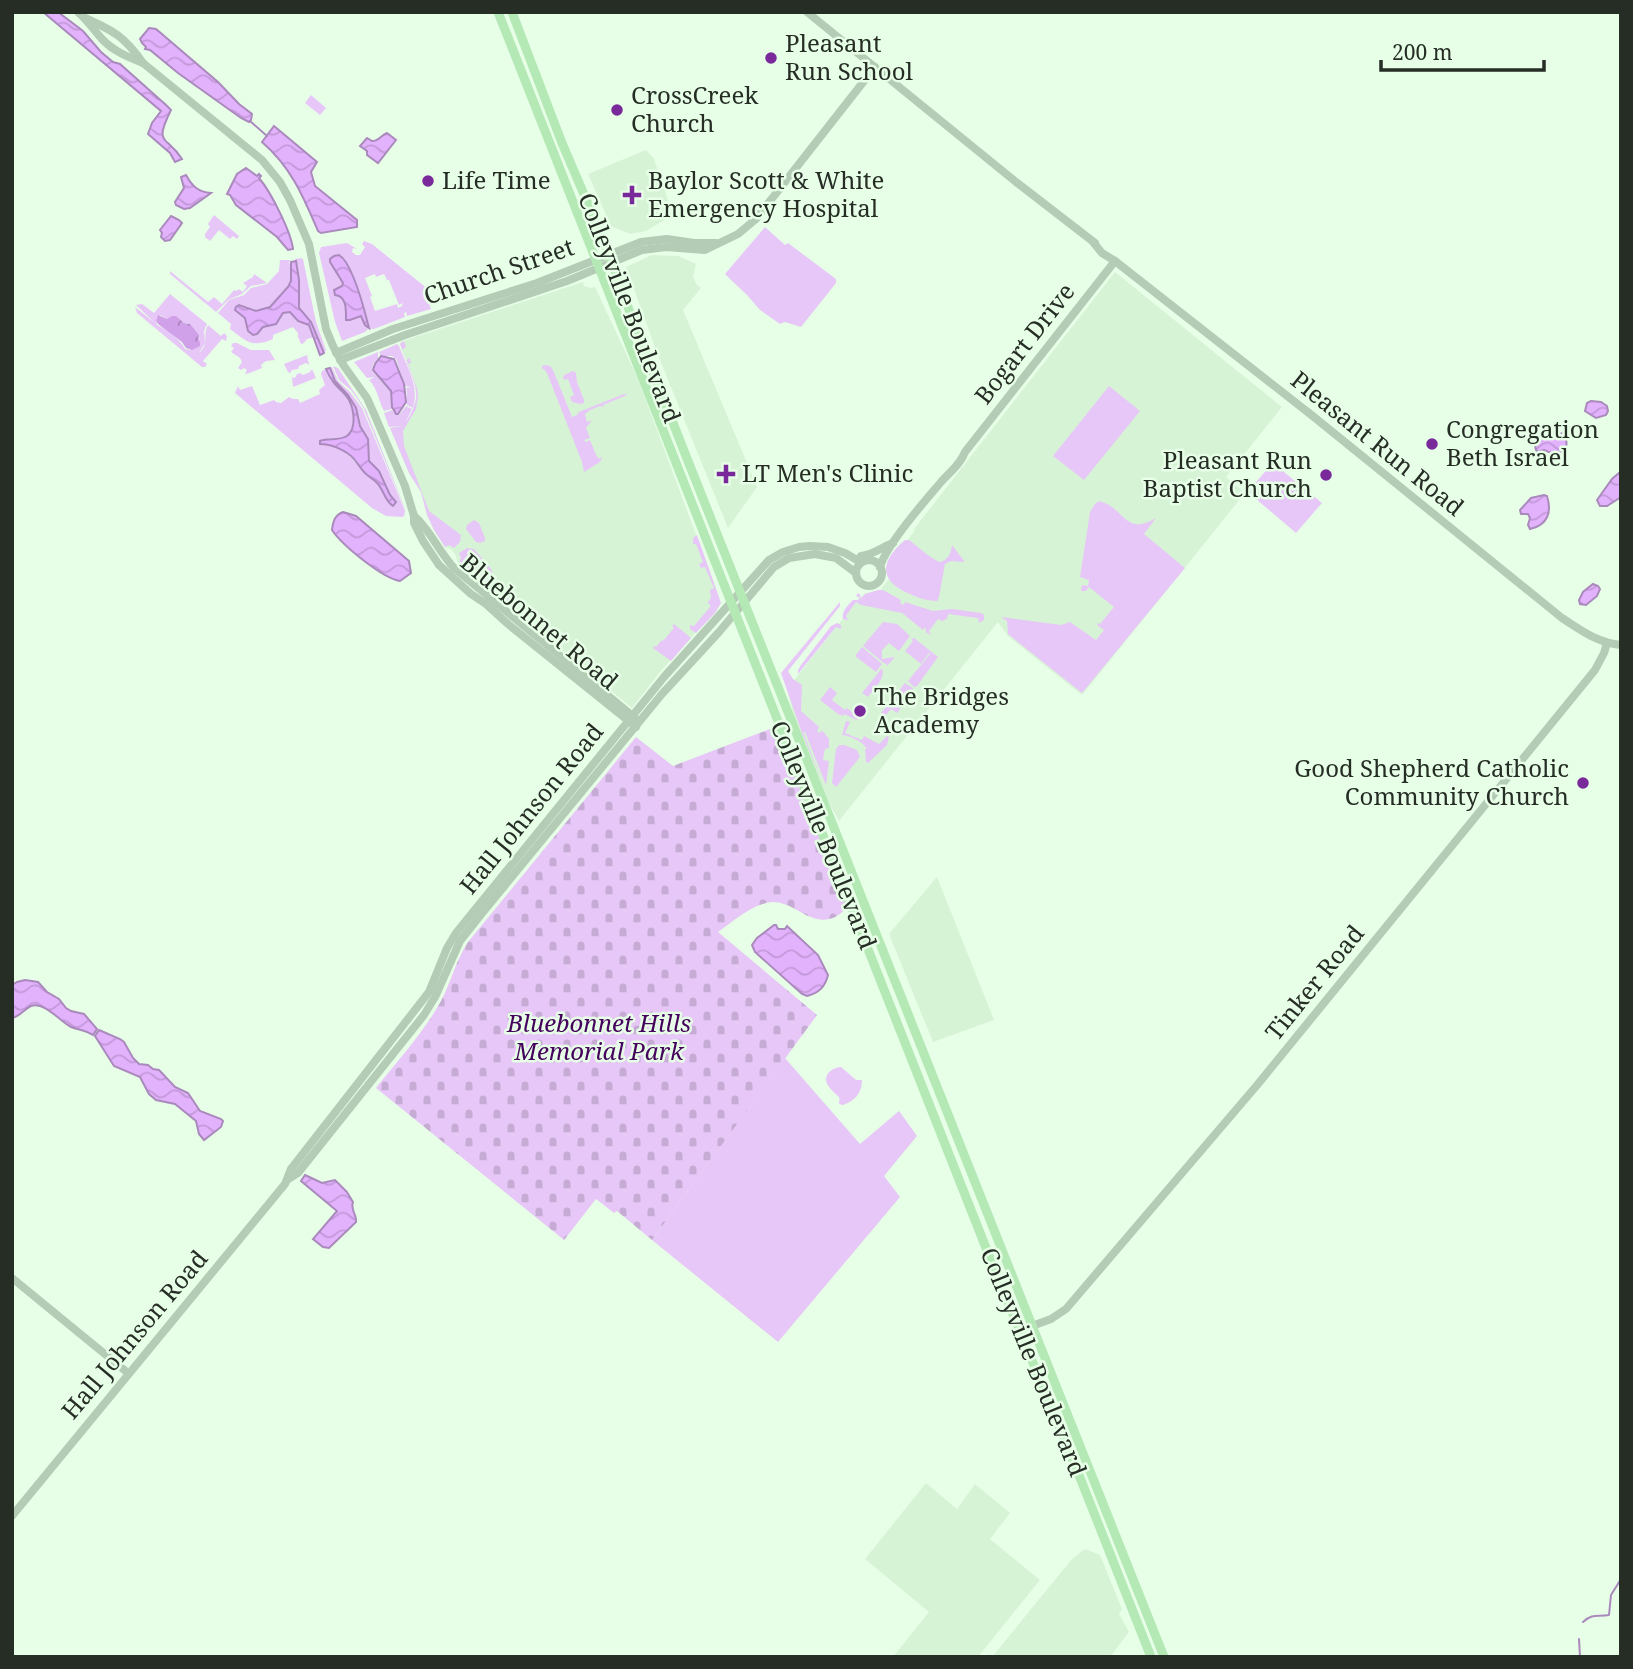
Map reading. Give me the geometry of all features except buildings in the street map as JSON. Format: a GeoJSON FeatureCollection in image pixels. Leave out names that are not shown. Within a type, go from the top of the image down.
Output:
{"type":"FeatureCollection","features":[{"type":"Feature","properties":{"kind":"main road","name":"Colleyville Boulevard"},"geometry":{"type":"LineString","coordinates":[[498,12],[1151,1657]]}},
{"type":"Feature","properties":{"kind":"main road","name":"Colleyville Boulevard"},"geometry":{"type":"LineString","coordinates":[[512,12],[1164,1657]]}},
{"type":"Feature","properties":{"kind":"main road"},"geometry":{"type":"LineString","coordinates":[[838,872],[850,867]]}},
{"type":"Feature","properties":{"kind":"main road"},"geometry":{"type":"LineString","coordinates":[[959,1178],[970,1171]]}},
{"type":"Feature","properties":{"kind":"street","name":"Pleasant Run Road"},"geometry":{"type":"LineString","coordinates":[[807,12],[1093,242],[1102,253],[1314,417],[1562,618],[1588,635],[1607,643],[1621,645]]}},
{"type":"Feature","properties":{"kind":"street"},"geometry":{"type":"LineString","coordinates":[[81,15],[104,41],[143,63],[262,160],[280,182],[309,244],[326,329],[338,356]]}},
{"type":"Feature","properties":{"kind":"street"},"geometry":{"type":"LineString","coordinates":[[81,15],[113,30],[143,63]]}},
{"type":"Feature","properties":{"kind":"street","name":"Church Street"},"geometry":{"type":"LineString","coordinates":[[338,356],[449,321],[611,258],[641,242],[705,250],[738,234],[756,219],[875,67]]}},
{"type":"Feature","properties":{"kind":"street","name":"Bogart Drive"},"geometry":{"type":"LineString","coordinates":[[880,568],[884,555],[943,479],[945,472],[957,457],[965,452],[1115,261]]}},
{"type":"Feature","properties":{"kind":"street","name":"Church Street"},"geometry":{"type":"LineString","coordinates":[[338,356],[393,329],[506,297]]}},
{"type":"Feature","properties":{"kind":"street"},"geometry":{"type":"LineString","coordinates":[[446,312],[449,321]]}},
{"type":"Feature","properties":{"kind":"street","name":"Bluebonnet Road"},"geometry":{"type":"LineString","coordinates":[[338,356],[367,398],[405,486],[414,516],[421,521],[444,563],[638,725]]}},
{"type":"Feature","properties":{"kind":"street"},"geometry":{"type":"LineString","coordinates":[[845,553],[865,556],[893,543]]}},
{"type":"Feature","properties":{"kind":"street","name":"Bogart Drive"},"geometry":{"type":"LineString","coordinates":[[868,560],[893,543]]}},
{"type":"Feature","properties":{"kind":"street","name":"Hall Johnson Road"},"geometry":{"type":"LineString","coordinates":[[287,1180],[291,1169],[429,992],[456,933],[630,718],[769,560],[810,546],[845,553],[857,560],[868,560]]}},
{"type":"Feature","properties":{"kind":"street"},"geometry":{"type":"LineString","coordinates":[[827,551],[856,573],[861,583],[870,585],[880,579],[878,564],[868,560],[859,564],[856,573]]}},
{"type":"Feature","properties":{"kind":"street","name":"Hall Johnson Road"},"geometry":{"type":"LineString","coordinates":[[12,1516],[287,1180],[298,1173],[424,1015],[460,941],[663,694],[774,567],[789,554]]}},
{"type":"Feature","properties":{"kind":"street","name":"Tinker Road"},"geometry":{"type":"LineString","coordinates":[[1032,1326],[1051,1319],[1066,1309],[1258,1084],[1595,670],[1607,643]]}},
{"type":"Feature","properties":{"kind":"street"},"geometry":{"type":"LineString","coordinates":[[663,694],[672,668]]}},
{"type":"Feature","properties":{"kind":"street"},"geometry":{"type":"LineString","coordinates":[[12,1278],[128,1373]]}},
{"type":"Feature","properties":{"kind":"shaded area","name":"Baylor Scott & White Emergency Hospital"},"geometry":{"type":"Polygon","coordinates":[[[646,150],[654,159],[673,215],[646,231],[630,234],[611,226],[588,174],[646,150]]]}},
{"type":"Feature","properties":{"kind":"shaded area"},"geometry":{"type":"Polygon","coordinates":[[[652,255],[678,256],[696,264],[693,276],[701,288],[683,310],[757,487],[728,528],[656,350],[626,267],[652,255]]]}},
{"type":"Feature","properties":{"kind":"shaded area"},"geometry":{"type":"Polygon","coordinates":[[[1115,272],[1282,407],[1226,477],[1245,493],[1082,695],[1008,636],[998,622],[839,821],[822,790],[798,733],[787,689],[857,601],[866,593],[882,591],[890,580],[886,569],[889,558],[901,543],[907,541],[1115,272]]]}},
{"type":"Feature","properties":{"kind":"shaded area"},"geometry":{"type":"Polygon","coordinates":[[[583,282],[584,286],[595,287],[638,379],[717,591],[716,610],[660,672],[632,708],[457,561],[452,550],[445,547],[434,530],[421,492],[409,473],[390,428],[404,425],[412,413],[417,396],[416,385],[400,342],[583,282]]]}},
{"type":"Feature","properties":{"kind":"shaded area"},"geometry":{"type":"Polygon","coordinates":[[[937,877],[994,1020],[933,1042],[889,934],[937,877]]]}},
{"type":"Feature","properties":{"kind":"shaded area"},"geometry":{"type":"Polygon","coordinates":[[[926,1483],[957,1509],[975,1484],[1010,1513],[990,1539],[1040,1580],[978,1657],[893,1657],[929,1612],[865,1559],[926,1483]]]}},
{"type":"Feature","properties":{"kind":"shaded area"},"geometry":{"type":"Polygon","coordinates":[[[1085,1549],[1100,1555],[1122,1609],[1119,1614],[1129,1632],[1110,1657],[992,1657],[1072,1559],[1085,1549]]]}},
{"type":"Feature","properties":{"kind":"green space"},"geometry":{"type":"Polygon","coordinates":[[[311,95],[326,108],[320,115],[305,103],[311,95]]]}},
{"type":"Feature","properties":{"kind":"green space"},"geometry":{"type":"Polygon","coordinates":[[[214,215],[239,236],[237,239],[233,236],[230,239],[219,230],[210,241],[205,237],[210,227],[208,224],[214,215]]]}},
{"type":"Feature","properties":{"kind":"green space"},"geometry":{"type":"Polygon","coordinates":[[[765,227],[785,245],[788,243],[836,279],[836,283],[801,327],[785,322],[780,324],[760,310],[725,274],[765,227]]]}},
{"type":"Feature","properties":{"kind":"green space"},"geometry":{"type":"Polygon","coordinates":[[[364,241],[372,244],[429,290],[427,296],[431,309],[407,316],[406,312],[405,317],[370,329],[347,263],[330,262],[343,283],[335,289],[335,295],[344,301],[350,320],[361,316],[368,329],[342,341],[319,253],[321,247],[347,243],[357,249],[353,248],[352,252],[360,255],[365,247],[362,244],[364,241]],[[375,274],[365,278],[375,311],[397,304],[398,308],[402,306],[403,303],[399,305],[384,274],[376,277],[375,274]]]}},
{"type":"Feature","properties":{"kind":"green space"},"geometry":{"type":"Polygon","coordinates":[[[301,258],[316,322],[326,350],[324,353],[311,322],[299,308],[299,280],[295,259],[301,258]]]}},
{"type":"Feature","properties":{"kind":"green space"},"geometry":{"type":"Polygon","coordinates":[[[280,260],[291,260],[291,279],[279,299],[260,311],[239,305],[236,311],[245,318],[251,335],[263,327],[276,324],[282,314],[288,312],[298,321],[309,325],[315,337],[301,344],[293,327],[273,335],[273,339],[266,342],[250,342],[230,329],[231,324],[218,313],[229,300],[244,295],[251,288],[267,284],[279,271],[280,260]]]}},
{"type":"Feature","properties":{"kind":"green space"},"geometry":{"type":"Polygon","coordinates":[[[170,271],[208,302],[214,297],[222,304],[234,290],[243,292],[247,286],[243,283],[254,274],[267,283],[251,286],[242,294],[228,300],[216,312],[170,274],[170,271]]]}},
{"type":"Feature","properties":{"kind":"green space"},"geometry":{"type":"Polygon","coordinates":[[[170,294],[207,324],[204,331],[205,343],[208,325],[221,336],[224,333],[227,336],[226,341],[222,339],[203,361],[207,364],[202,367],[137,313],[135,307],[155,323],[136,305],[142,304],[154,313],[170,294]],[[160,315],[156,321],[157,325],[173,335],[185,349],[200,346],[188,323],[178,318],[167,319],[160,315]]]}},
{"type":"Feature","properties":{"kind":"green space"},"geometry":{"type":"Polygon","coordinates":[[[158,315],[167,319],[176,316],[184,323],[190,324],[199,335],[200,346],[192,350],[186,348],[158,324],[158,315]]]}},
{"type":"Feature","properties":{"kind":"green space"},"geometry":{"type":"Polygon","coordinates":[[[233,343],[251,350],[269,350],[275,360],[266,361],[261,365],[262,368],[247,374],[244,368],[238,368],[242,362],[231,352],[233,343]]]}},
{"type":"Feature","properties":{"kind":"green space"},"geometry":{"type":"Polygon","coordinates":[[[397,344],[414,385],[413,408],[407,405],[406,388],[411,387],[405,386],[396,359],[392,356],[381,356],[379,352],[397,344]]]}},
{"type":"Feature","properties":{"kind":"green space"},"geometry":{"type":"Polygon","coordinates":[[[378,352],[378,359],[373,364],[372,371],[390,391],[392,409],[384,411],[369,380],[375,377],[367,378],[354,362],[378,352]]]}},
{"type":"Feature","properties":{"kind":"green space"},"geometry":{"type":"Polygon","coordinates":[[[307,355],[309,365],[306,363],[288,372],[284,364],[307,355]]]}},
{"type":"Feature","properties":{"kind":"green space"},"geometry":{"type":"Polygon","coordinates":[[[410,358],[412,362],[408,364],[417,388],[418,397],[416,409],[403,431],[404,446],[429,511],[461,535],[460,542],[454,548],[449,545],[445,547],[434,530],[421,492],[409,473],[390,428],[403,426],[389,427],[384,413],[392,410],[399,415],[406,406],[412,409],[405,423],[414,407],[415,387],[407,363],[409,361],[406,360],[410,358]]]}},
{"type":"Feature","properties":{"kind":"green space"},"geometry":{"type":"Polygon","coordinates":[[[546,365],[553,370],[572,417],[627,395],[585,414],[587,422],[592,420],[586,428],[590,438],[584,440],[590,440],[597,457],[602,458],[584,472],[549,378],[542,368],[546,365]]]}},
{"type":"Feature","properties":{"kind":"green space"},"geometry":{"type":"Polygon","coordinates":[[[333,366],[338,368],[366,410],[406,512],[363,407],[351,390],[339,380],[333,366]]]}},
{"type":"Feature","properties":{"kind":"green space"},"geometry":{"type":"Polygon","coordinates":[[[332,367],[338,381],[362,408],[405,511],[402,517],[386,516],[372,508],[235,393],[238,386],[240,390],[252,386],[260,405],[274,400],[281,403],[289,397],[298,399],[300,403],[320,394],[319,390],[325,385],[321,374],[326,369],[349,401],[353,424],[350,433],[344,438],[330,438],[320,445],[335,446],[347,453],[379,485],[390,505],[392,498],[379,471],[369,461],[366,435],[360,426],[356,408],[335,381],[330,368],[332,367]]]}},
{"type":"Feature","properties":{"kind":"green space"},"geometry":{"type":"Polygon","coordinates":[[[312,369],[316,378],[293,387],[292,377],[295,378],[300,373],[303,375],[312,369]]]}},
{"type":"Feature","properties":{"kind":"green space"},"geometry":{"type":"Polygon","coordinates":[[[573,371],[576,373],[584,403],[572,402],[570,397],[574,395],[568,379],[564,380],[564,375],[573,371]]]}},
{"type":"Feature","properties":{"kind":"green space"},"geometry":{"type":"Polygon","coordinates":[[[1109,386],[1140,411],[1084,480],[1053,456],[1109,386]]]}},
{"type":"Feature","properties":{"kind":"green space"},"geometry":{"type":"Polygon","coordinates":[[[1273,463],[1322,503],[1296,533],[1248,491],[1273,463]]]}},
{"type":"Feature","properties":{"kind":"green space"},"geometry":{"type":"Polygon","coordinates":[[[1099,501],[1108,504],[1131,523],[1145,523],[1156,518],[1144,534],[1185,568],[1082,693],[1008,634],[1007,621],[1001,617],[1061,625],[1070,622],[1096,640],[1104,630],[1098,623],[1100,624],[1114,607],[1089,587],[1086,591],[1081,591],[1082,585],[1088,586],[1089,580],[1080,577],[1090,512],[1099,501]]]}},
{"type":"Feature","properties":{"kind":"green space"},"geometry":{"type":"Polygon","coordinates":[[[474,520],[479,523],[485,538],[485,541],[480,543],[476,542],[466,529],[474,520]]]}},
{"type":"Feature","properties":{"kind":"green space"},"geometry":{"type":"Polygon","coordinates":[[[697,535],[721,603],[696,633],[690,629],[690,625],[694,626],[711,606],[708,603],[710,590],[714,588],[705,567],[701,568],[699,564],[703,562],[696,544],[693,544],[693,538],[697,535]]]}},
{"type":"Feature","properties":{"kind":"green space"},"geometry":{"type":"Polygon","coordinates":[[[905,540],[909,540],[939,562],[945,560],[952,545],[965,562],[951,561],[945,564],[937,601],[910,594],[892,583],[888,577],[887,563],[905,540]]]}},
{"type":"Feature","properties":{"kind":"green space"},"geometry":{"type":"Polygon","coordinates":[[[467,548],[474,549],[491,569],[497,588],[511,600],[511,605],[459,563],[459,553],[467,548]]]}},
{"type":"Feature","properties":{"kind":"green space"},"geometry":{"type":"Polygon","coordinates":[[[878,590],[901,600],[900,603],[904,605],[905,602],[933,611],[952,609],[981,613],[984,620],[979,623],[978,618],[948,614],[947,619],[938,619],[929,631],[931,635],[926,632],[925,627],[923,630],[902,613],[856,602],[846,616],[848,620],[843,619],[847,606],[853,600],[858,600],[858,593],[861,596],[858,601],[865,594],[878,590]]]}},
{"type":"Feature","properties":{"kind":"green space"},"geometry":{"type":"Polygon","coordinates":[[[840,602],[840,606],[788,671],[793,679],[802,685],[801,711],[819,727],[817,731],[820,733],[822,730],[829,739],[829,748],[825,749],[823,760],[829,761],[826,785],[803,732],[824,786],[802,733],[781,673],[840,602]]]}},
{"type":"Feature","properties":{"kind":"green space"},"geometry":{"type":"Polygon","coordinates":[[[883,622],[897,624],[910,636],[899,651],[889,643],[882,650],[882,659],[895,657],[887,666],[863,646],[883,622]]]}},
{"type":"Feature","properties":{"kind":"green space"},"geometry":{"type":"Polygon","coordinates":[[[837,623],[841,625],[841,629],[836,627],[798,674],[801,665],[831,626],[837,623]]]}},
{"type":"Feature","properties":{"kind":"green space"},"geometry":{"type":"Polygon","coordinates":[[[674,624],[691,638],[671,661],[653,648],[663,641],[674,628],[674,624]]]}},
{"type":"Feature","properties":{"kind":"green space"},"geometry":{"type":"Polygon","coordinates":[[[914,638],[938,657],[914,687],[908,681],[930,654],[921,664],[905,651],[914,638]]]}},
{"type":"Feature","properties":{"kind":"green space"},"geometry":{"type":"Polygon","coordinates":[[[862,647],[882,664],[876,672],[855,656],[862,647]]]}},
{"type":"Feature","properties":{"kind":"green space"},"geometry":{"type":"Polygon","coordinates":[[[882,668],[881,680],[868,697],[862,693],[882,668]]]}},
{"type":"Feature","properties":{"kind":"green space"},"geometry":{"type":"Polygon","coordinates":[[[905,683],[913,688],[913,692],[897,713],[891,709],[885,716],[881,713],[905,683]]]}},
{"type":"Feature","properties":{"kind":"green space"},"geometry":{"type":"Polygon","coordinates":[[[830,687],[837,693],[832,700],[845,710],[847,708],[858,717],[857,720],[838,714],[820,700],[830,687]]]}},
{"type":"Feature","properties":{"kind":"green space"},"geometry":{"type":"Polygon","coordinates":[[[846,721],[850,722],[845,733],[862,740],[864,736],[879,744],[887,736],[887,745],[866,762],[865,746],[856,739],[842,735],[846,721]]]}},
{"type":"Feature","properties":{"kind":"green space","name":"Bluebonnet Hills Memorial Park"},"geometry":{"type":"Polygon","coordinates":[[[775,727],[848,908],[834,917],[822,920],[807,916],[787,905],[765,903],[750,909],[718,932],[817,1015],[652,1240],[617,1211],[614,1213],[596,1199],[564,1240],[376,1088],[434,1012],[468,942],[636,737],[673,766],[775,727]]]}},
{"type":"Feature","properties":{"kind":"green space"},"geometry":{"type":"Polygon","coordinates":[[[839,745],[857,750],[860,757],[836,787],[832,783],[836,749],[839,745]]]}},
{"type":"Feature","properties":{"kind":"green space"},"geometry":{"type":"Polygon","coordinates":[[[785,1058],[860,1144],[899,1111],[917,1136],[884,1176],[900,1197],[778,1342],[652,1240],[785,1058]]]}},
{"type":"Feature","properties":{"kind":"green space"},"geometry":{"type":"Polygon","coordinates":[[[841,1067],[856,1080],[862,1080],[857,1096],[843,1105],[839,1104],[839,1097],[826,1081],[830,1071],[841,1067]]]}},
{"type":"Feature","properties":{"kind":"water"},"geometry":{"type":"Polygon","coordinates":[[[43,12],[58,12],[83,31],[101,52],[120,64],[171,110],[163,135],[182,159],[175,162],[170,153],[148,134],[161,111],[43,12]]]}},
{"type":"Feature","properties":{"kind":"water"},"geometry":{"type":"Polygon","coordinates":[[[149,28],[156,29],[218,82],[252,114],[251,120],[249,122],[241,118],[150,50],[145,49],[140,39],[149,28]]]}},
{"type":"Feature","properties":{"kind":"water"},"geometry":{"type":"Polygon","coordinates":[[[274,126],[317,162],[311,172],[315,186],[357,220],[357,227],[321,233],[318,231],[289,172],[262,142],[274,126]]]}},
{"type":"Feature","properties":{"kind":"water"},"geometry":{"type":"Polygon","coordinates":[[[387,133],[396,140],[378,163],[360,146],[367,138],[374,141],[387,133]]]}},
{"type":"Feature","properties":{"kind":"water"},"geometry":{"type":"Polygon","coordinates":[[[246,168],[261,176],[259,178],[285,223],[293,249],[288,250],[277,237],[236,205],[227,194],[237,174],[246,168]]]}},
{"type":"Feature","properties":{"kind":"water"},"geometry":{"type":"Polygon","coordinates":[[[186,175],[196,188],[211,193],[190,208],[184,209],[175,202],[184,188],[181,177],[186,175]]]}},
{"type":"Feature","properties":{"kind":"water"},"geometry":{"type":"Polygon","coordinates":[[[171,216],[182,223],[170,240],[165,241],[160,230],[171,216]]]}},
{"type":"Feature","properties":{"kind":"water"},"geometry":{"type":"Polygon","coordinates":[[[339,255],[354,277],[369,328],[361,316],[346,320],[344,301],[335,295],[334,290],[343,283],[330,259],[339,255]]]}},
{"type":"Feature","properties":{"kind":"water"},"geometry":{"type":"Polygon","coordinates":[[[296,261],[299,308],[311,322],[324,353],[320,355],[309,325],[298,321],[290,312],[283,313],[276,324],[263,327],[253,335],[248,331],[245,318],[235,310],[239,305],[256,311],[270,307],[288,287],[291,281],[291,262],[296,261]]]}},
{"type":"Feature","properties":{"kind":"water"},"geometry":{"type":"Polygon","coordinates":[[[381,356],[394,359],[404,384],[406,402],[398,414],[392,407],[391,391],[373,370],[381,356]]]}},
{"type":"Feature","properties":{"kind":"water"},"geometry":{"type":"Polygon","coordinates":[[[330,368],[335,381],[356,408],[360,426],[368,439],[369,461],[379,471],[396,502],[393,506],[378,484],[351,456],[338,448],[320,444],[320,441],[347,436],[353,424],[351,404],[326,369],[330,368]]]}},
{"type":"Feature","properties":{"kind":"water"},"geometry":{"type":"Polygon","coordinates":[[[1591,401],[1607,406],[1606,415],[1596,418],[1585,411],[1587,403],[1591,401]]]}},
{"type":"Feature","properties":{"kind":"water"},"geometry":{"type":"Polygon","coordinates":[[[1549,431],[1564,434],[1566,438],[1566,447],[1556,455],[1544,450],[1537,452],[1535,448],[1537,439],[1549,431]]]}},
{"type":"Feature","properties":{"kind":"water"},"geometry":{"type":"Polygon","coordinates":[[[1619,473],[1621,497],[1607,506],[1600,506],[1597,500],[1619,473]]]}},
{"type":"Feature","properties":{"kind":"water"},"geometry":{"type":"Polygon","coordinates":[[[1547,496],[1548,502],[1547,517],[1541,524],[1530,529],[1528,514],[1521,514],[1520,510],[1531,498],[1547,496]]]}},
{"type":"Feature","properties":{"kind":"water"},"geometry":{"type":"Polygon","coordinates":[[[343,512],[356,516],[409,561],[411,573],[400,581],[392,579],[353,552],[332,530],[335,519],[343,512]]]}},
{"type":"Feature","properties":{"kind":"water"},"geometry":{"type":"Polygon","coordinates":[[[1593,584],[1600,589],[1597,596],[1586,605],[1580,604],[1583,592],[1593,584]]]}},
{"type":"Feature","properties":{"kind":"water"},"geometry":{"type":"Polygon","coordinates":[[[774,925],[778,929],[785,929],[787,926],[818,955],[828,975],[818,991],[807,996],[802,994],[755,952],[752,945],[774,925]]]}},
{"type":"Feature","properties":{"kind":"water"},"geometry":{"type":"Polygon","coordinates":[[[25,980],[38,982],[66,1008],[84,1014],[97,1029],[93,1035],[71,1027],[41,1006],[31,1006],[12,1018],[12,985],[25,980]]]}},
{"type":"Feature","properties":{"kind":"water"},"geometry":{"type":"Polygon","coordinates":[[[99,1030],[120,1039],[139,1064],[159,1070],[175,1087],[188,1093],[200,1111],[221,1119],[221,1127],[204,1140],[199,1134],[196,1121],[175,1104],[156,1100],[149,1094],[140,1077],[114,1066],[95,1036],[99,1030]]]}},
{"type":"Feature","properties":{"kind":"water"},"geometry":{"type":"Polygon","coordinates":[[[305,1175],[322,1183],[335,1180],[353,1202],[356,1222],[329,1248],[313,1239],[337,1211],[301,1181],[305,1175]]]}},
{"type":"Feature","properties":{"kind":"waterway"},"geometry":{"type":"LineString","coordinates":[[250,121],[267,136]]}},
{"type":"Feature","properties":{"kind":"waterway"},"geometry":{"type":"LineString","coordinates":[[1583,1622],[1592,1616],[1609,1615],[1611,1595],[1621,1579]]}},
{"type":"Feature","properties":{"kind":"waterway"},"geometry":{"type":"LineString","coordinates":[[1579,1639],[1580,1657]]}},
{"type":"Feature","properties":{"kind":"place","name":"Pleasant Run School"},"geometry":{"type":"Point","coordinates":[771,58]}},
{"type":"Feature","properties":{"kind":"place","name":"CrossCreek Church"},"geometry":{"type":"Point","coordinates":[617,110]}},
{"type":"Feature","properties":{"kind":"place","name":"Life Time"},"geometry":{"type":"Point","coordinates":[428,181]}},
{"type":"Feature","properties":{"kind":"place","name":"Baylor Scott & White Emergency Hospital"},"geometry":{"type":"Point","coordinates":[632,195]}},
{"type":"Feature","properties":{"kind":"place","name":"Congregation Beth Israel"},"geometry":{"type":"Point","coordinates":[1432,444]}},
{"type":"Feature","properties":{"kind":"place","name":"LT Men's Clinic"},"geometry":{"type":"Point","coordinates":[726,474]}},
{"type":"Feature","properties":{"kind":"place","name":"Pleasant Run Baptist Church"},"geometry":{"type":"Point","coordinates":[1326,475]}},
{"type":"Feature","properties":{"kind":"place","name":"The Bridges Academy"},"geometry":{"type":"Point","coordinates":[860,711]}},
{"type":"Feature","properties":{"kind":"place","name":"Good Shepherd Catholic Community Church"},"geometry":{"type":"Point","coordinates":[1583,783]}}]}
